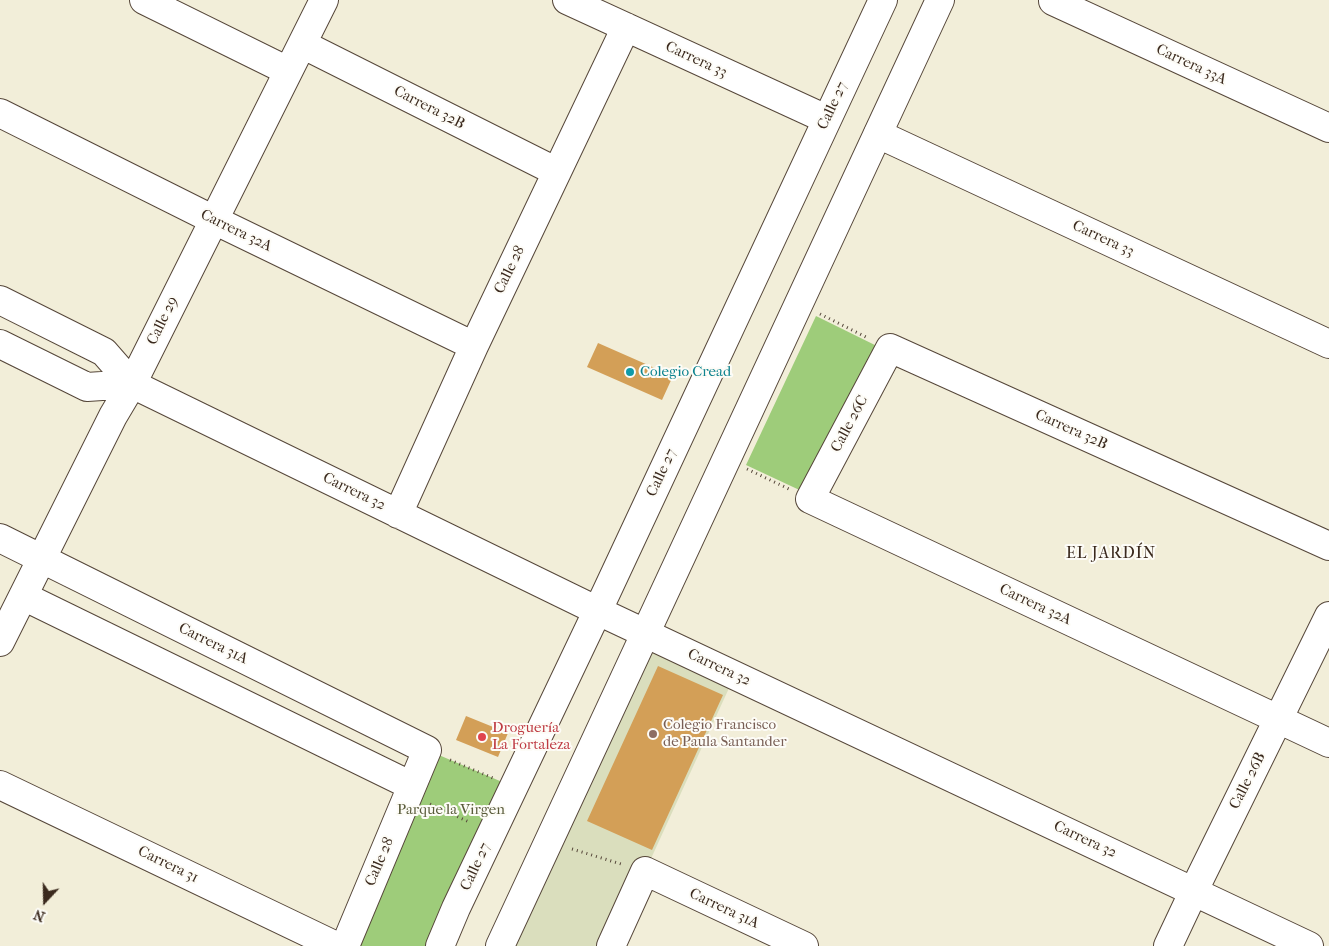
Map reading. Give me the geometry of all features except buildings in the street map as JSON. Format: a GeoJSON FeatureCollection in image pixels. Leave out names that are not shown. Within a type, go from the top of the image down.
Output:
{"type":"FeatureCollection","features":[{"type":"Feature","properties":{"kind":"street"},"geometry":{"type":"LineString","coordinates":[[144,0],[288,71]]}},
{"type":"Feature","properties":{"kind":"street","name":"Calle 29"},"geometry":{"type":"LineString","coordinates":[[0,642],[112,416],[132,384],[324,0]]}},
{"type":"Feature","properties":{"kind":"street","name":"Carrera 33"},"geometry":{"type":"LineString","coordinates":[[566,0],[826,119]]}},
{"type":"Feature","properties":{"kind":"street","name":"Calle 27"},"geometry":{"type":"LineString","coordinates":[[440,946],[882,0]]}},
{"type":"Feature","properties":{"kind":"street"},"geometry":{"type":"LineString","coordinates":[[500,946],[940,0]]}},
{"type":"Feature","properties":{"kind":"street","name":"Carrera 33A"},"geometry":{"type":"LineString","coordinates":[[1053,1],[1329,128]]}},
{"type":"Feature","properties":{"kind":"street","name":"Calle 28"},"geometry":{"type":"LineString","coordinates":[[398,514],[474,346],[626,27]]}},
{"type":"Feature","properties":{"kind":"street","name":"Carrera 32B"},"geometry":{"type":"LineString","coordinates":[[302,44],[557,172]]}},
{"type":"Feature","properties":{"kind":"street","name":"Carrera 32A"},"geometry":{"type":"LineString","coordinates":[[0,113],[214,220],[474,346]]}},
{"type":"Feature","properties":{"kind":"street","name":"Carrera 33"},"geometry":{"type":"LineString","coordinates":[[878,134],[1329,344]]}},
{"type":"Feature","properties":{"kind":"street","name":"Carrera 32"},"geometry":{"type":"LineString","coordinates":[[0,300],[104,352],[132,384],[598,611],[1308,946]]}},
{"type":"Feature","properties":{"kind":"street","name":"Carrera 32"},"geometry":{"type":"LineString","coordinates":[[0,344],[86,387],[132,384]]}},
{"type":"Feature","properties":{"kind":"street","name":"Carrera 32B"},"geometry":{"type":"LineString","coordinates":[[890,348],[1329,546]]}},
{"type":"Feature","properties":{"kind":"street","name":"Calle 26C"},"geometry":{"type":"LineString","coordinates":[[810,499],[890,348]]}},
{"type":"Feature","properties":{"kind":"street","name":"Carrera 32A"},"geometry":{"type":"LineString","coordinates":[[810,499],[1329,743]]}},
{"type":"Feature","properties":{"kind":"street","name":"Carrera 31A"},"geometry":{"type":"LineString","coordinates":[[0,538],[427,750]]}},
{"type":"Feature","properties":{"kind":"street"},"geometry":{"type":"LineString","coordinates":[[23,596],[410,790]]}},
{"type":"Feature","properties":{"kind":"street","name":"Calle 26B"},"geometry":{"type":"LineString","coordinates":[[1168,946],[1329,616]]}},
{"type":"Feature","properties":{"kind":"street","name":"Calle 28"},"geometry":{"type":"LineString","coordinates":[[345,946],[427,750]]}},
{"type":"Feature","properties":{"kind":"street","name":"Carrera 31"},"geometry":{"type":"LineString","coordinates":[[0,785],[336,946]]}},
{"type":"Feature","properties":{"kind":"street"},"geometry":{"type":"LineString","coordinates":[[611,946],[645,871]]}},
{"type":"Feature","properties":{"kind":"street","name":"Carrera 31A"},"geometry":{"type":"LineString","coordinates":[[645,871],[804,946]]}},
{"type":"Feature","properties":{"kind":"path"},"geometry":{"type":"LineString","coordinates":[[815,312],[890,348]]}},
{"type":"Feature","properties":{"kind":"path"},"geometry":{"type":"LineString","coordinates":[[741,466],[810,499]]}},
{"type":"Feature","properties":{"kind":"path"},"geometry":{"type":"LineString","coordinates":[[427,750],[514,787]]}},
{"type":"Feature","properties":{"kind":"path"},"geometry":{"type":"LineString","coordinates":[[410,790],[492,833]]}},
{"type":"Feature","properties":{"kind":"path"},"geometry":{"type":"LineString","coordinates":[[564,846],[645,871]]}},
{"type":"Feature","properties":{"kind":"shaded area","name":"Colegio Francisco de Paula Santander"},"geometry":{"type":"Polygon","coordinates":[[[645,633],[735,675],[611,946],[500,946],[645,633]]]}},
{"type":"Feature","properties":{"kind":"green space"},"geometry":{"type":"Polygon","coordinates":[[[816,316],[885,350],[808,494],[746,465],[816,316]]]}},
{"type":"Feature","properties":{"kind":"green space","name":"Parque la Virgen"},"geometry":{"type":"Polygon","coordinates":[[[427,750],[514,787],[440,946],[345,946],[427,750]]]}},
{"type":"Feature","properties":{"kind":"place","name":"Colegio Cread"},"geometry":{"type":"Point","coordinates":[630,372]}},
{"type":"Feature","properties":{"kind":"place","name":"Colegio Francisco de Paula Santander"},"geometry":{"type":"Point","coordinates":[653,734]}},
{"type":"Feature","properties":{"kind":"place","name":"Droguería La Fortaleza"},"geometry":{"type":"Point","coordinates":[482,737]}},
{"type":"Feature","properties":{"kind":"district","name":"EL JARDÍN"},"geometry":{"type":"Point","coordinates":[1111,554]}}]}
